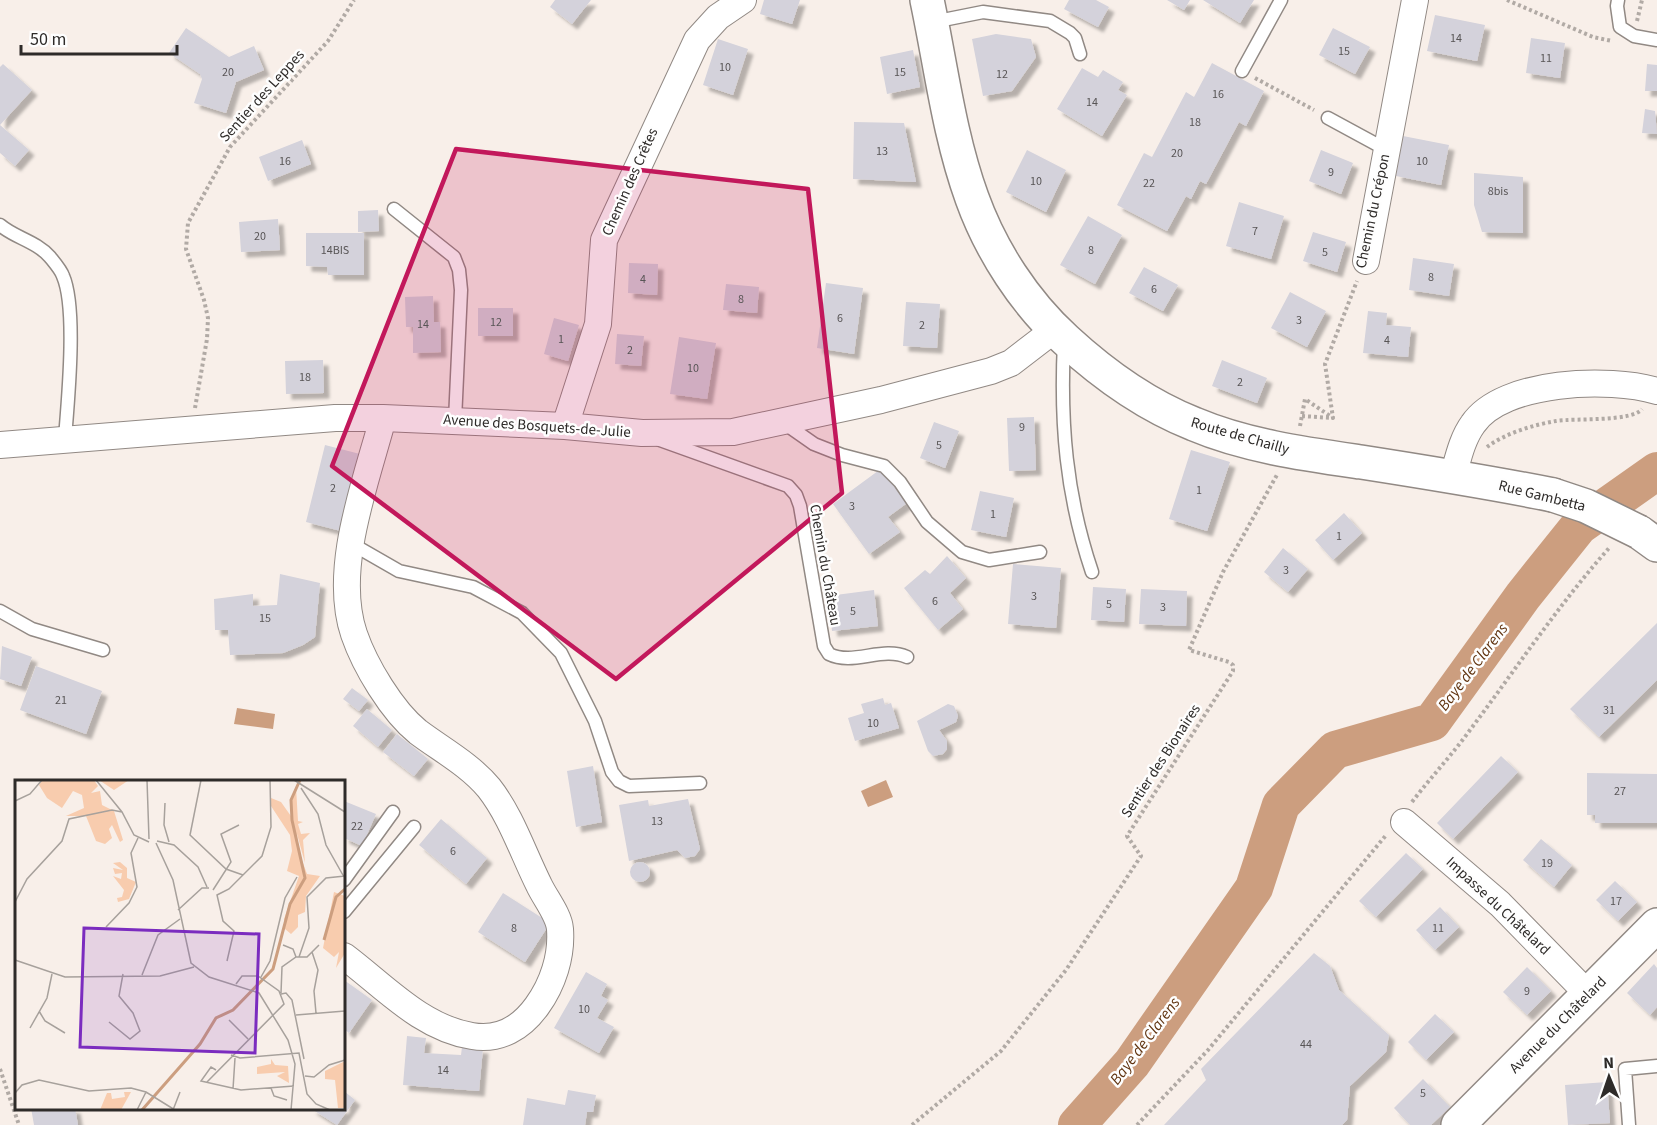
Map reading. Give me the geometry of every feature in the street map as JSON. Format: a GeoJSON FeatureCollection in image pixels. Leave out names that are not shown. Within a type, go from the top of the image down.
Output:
{"type":"FeatureCollection","features":[{"type":"Feature","properties":{"kind":"main road","name":"Route de Chailly"},"geometry":{"type":"LineString","coordinates":[[929,11],[953,128],[972,199],[993,243],[1023,293],[1059,334],[1113,380],[1157,407],[1228,436],[1293,452],[1453,476]]}},
{"type":"Feature","properties":{"kind":"main road","name":"Rue Gambetta"},"geometry":{"type":"LineString","coordinates":[[1453,476],[1553,495],[1586,506],[1648,539]]}},
{"type":"Feature","properties":{"kind":"main road","name":"Avenue du Châtelard"},"geometry":{"type":"LineString","coordinates":[[1458,1125],[1657,925]]}},
{"type":"Feature","properties":{"kind":"street","name":"Chemin des Crêtes"},"geometry":{"type":"LineString","coordinates":[[565,426],[598,324],[604,240],[697,40],[718,17],[743,0]]}},
{"type":"Feature","properties":{"kind":"street","name":"Chemin du Crépon"},"geometry":{"type":"LineString","coordinates":[[1366,261],[1415,0]]}},
{"type":"Feature","properties":{"kind":"street","name":"Avenue des Bosquets-de-Julie"},"geometry":{"type":"LineString","coordinates":[[0,445],[335,418],[455,420],[642,433],[733,432],[784,423],[991,371],[1011,363],[1059,334]]}},
{"type":"Feature","properties":{"kind":"street"},"geometry":{"type":"LineString","coordinates":[[1453,476],[1464,439],[1473,423],[1486,411],[1506,400],[1547,387],[1586,383],[1632,385],[1651,398]]}},
{"type":"Feature","properties":{"kind":"street"},"geometry":{"type":"LineString","coordinates":[[345,957],[410,1009],[438,1026],[473,1037],[505,1034],[526,1022],[547,992],[560,954],[560,926],[511,826],[489,788],[461,762],[416,730],[380,688],[354,634],[345,582],[383,418]]}},
{"type":"Feature","properties":{"kind":"street","name":"Impasse du Châtelard"},"geometry":{"type":"LineString","coordinates":[[1404,822],[1500,904],[1589,994]]}},
{"type":"Feature","properties":{"kind":"lane"},"geometry":{"type":"LineString","coordinates":[[1242,71],[1281,0]]}},
{"type":"Feature","properties":{"kind":"lane"},"geometry":{"type":"LineString","coordinates":[[1618,0],[1620,27],[1634,36],[1657,40]]}},
{"type":"Feature","properties":{"kind":"lane"},"geometry":{"type":"LineString","coordinates":[[929,11],[983,12],[1050,21],[1075,38],[1080,54]]}},
{"type":"Feature","properties":{"kind":"lane"},"geometry":{"type":"LineString","coordinates":[[1328,118],[1387,150]]}},
{"type":"Feature","properties":{"kind":"lane"},"geometry":{"type":"LineString","coordinates":[[394,209],[454,257],[459,270],[461,290],[455,420]]}},
{"type":"Feature","properties":{"kind":"lane"},"geometry":{"type":"LineString","coordinates":[[0,225],[9,233],[34,243],[50,257],[63,276],[68,298],[70,347],[65,438]]}},
{"type":"Feature","properties":{"kind":"lane"},"geometry":{"type":"LineString","coordinates":[[1059,334],[1061,404],[1069,489],[1077,529],[1092,572]]}},
{"type":"Feature","properties":{"kind":"lane"},"geometry":{"type":"LineString","coordinates":[[784,423],[814,444],[886,468],[900,482],[927,522],[962,552],[989,560],[1040,552]]}},
{"type":"Feature","properties":{"kind":"lane","name":"Chemin du Château"},"geometry":{"type":"LineString","coordinates":[[642,433],[788,486],[796,495],[800,506],[824,646],[829,654],[846,658],[888,652],[907,657]]}},
{"type":"Feature","properties":{"kind":"lane"},"geometry":{"type":"LineString","coordinates":[[352,544],[399,571],[473,587],[522,612],[561,653],[595,721],[612,772],[619,781],[629,786],[700,783]]}},
{"type":"Feature","properties":{"kind":"lane"},"geometry":{"type":"LineString","coordinates":[[0,611],[32,629],[103,650]]}},
{"type":"Feature","properties":{"kind":"lane"},"geometry":{"type":"LineString","coordinates":[[345,879],[393,812]]}},
{"type":"Feature","properties":{"kind":"lane"},"geometry":{"type":"LineString","coordinates":[[345,911],[414,828]]}},
{"type":"Feature","properties":{"kind":"lane"},"geometry":{"type":"LineString","coordinates":[[1629,1125],[1625,1070],[1657,1066]]}},
{"type":"Feature","properties":{"kind":"path","name":"Sentier des Leppes"},"geometry":{"type":"LineString","coordinates":[[195,410],[207,339],[208,318],[186,249],[188,223],[230,147],[328,41],[354,0]]}},
{"type":"Feature","properties":{"kind":"path"},"geometry":{"type":"LineString","coordinates":[[1507,0],[1593,37],[1615,42]]}},
{"type":"Feature","properties":{"kind":"path"},"geometry":{"type":"LineString","coordinates":[[1242,71],[1328,118]]}},
{"type":"Feature","properties":{"kind":"path","name":"Chemin du Crépon"},"geometry":{"type":"LineString","coordinates":[[1333,418],[1325,364],[1333,338],[1366,261]]}},
{"type":"Feature","properties":{"kind":"path"},"geometry":{"type":"LineString","coordinates":[[1484,450],[1507,435],[1538,426],[1579,418],[1634,416],[1651,398]]}},
{"type":"Feature","properties":{"kind":"path"},"geometry":{"type":"LineString","coordinates":[[1293,452],[1305,399],[1333,418]]}},
{"type":"Feature","properties":{"kind":"path"},"geometry":{"type":"LineString","coordinates":[[1302,416],[1333,418]]}},
{"type":"Feature","properties":{"kind":"path","name":"Sentier des Bionaires"},"geometry":{"type":"LineString","coordinates":[[912,1125],[1001,1051],[1066,970],[1141,856],[1127,836],[1233,671],[1233,665],[1229,662],[1189,650],[1223,572],[1293,452]]}},
{"type":"Feature","properties":{"kind":"path"},"geometry":{"type":"LineString","coordinates":[[0,1069],[19,1125]]}},
{"type":"Feature","properties":{"kind":"highlighted area"},"geometry":{"type":"Polygon","coordinates":[[[456,149],[808,189],[842,493],[616,679],[332,466],[456,149]]]}},
{"type":"Feature","properties":{"kind":"shaded area"},"geometry":{"type":"Polygon","coordinates":[[[237,708],[275,714],[273,729],[234,724],[237,708]]]}},
{"type":"Feature","properties":{"kind":"shaded area"},"geometry":{"type":"Polygon","coordinates":[[[886,780],[893,797],[868,807],[861,791],[886,780]]]}},
{"type":"Feature","properties":{"kind":"building"},"geometry":{"type":"Polygon","coordinates":[[[555,0],[591,0],[572,24],[550,7],[555,0]]]}},
{"type":"Feature","properties":{"kind":"building"},"geometry":{"type":"Polygon","coordinates":[[[764,0],[800,0],[792,24],[760,14],[764,0]]]}},
{"type":"Feature","properties":{"kind":"building"},"geometry":{"type":"Polygon","coordinates":[[[1069,0],[1096,0],[1109,7],[1098,27],[1064,9],[1069,0]]]}},
{"type":"Feature","properties":{"kind":"building"},"geometry":{"type":"Polygon","coordinates":[[[1167,0],[1190,0],[1184,10],[1167,0]]]}},
{"type":"Feature","properties":{"kind":"building"},"geometry":{"type":"Polygon","coordinates":[[[1203,0],[1254,0],[1240,23],[1203,0]]]}},
{"type":"Feature","properties":{"kind":"building"},"geometry":{"type":"Polygon","coordinates":[[[1435,15],[1485,25],[1477,61],[1427,51],[1435,15]]]}},
{"type":"Feature","properties":{"kind":"building"},"geometry":{"type":"Polygon","coordinates":[[[186,28],[229,57],[254,46],[264,70],[236,82],[226,113],[194,103],[202,79],[200,74],[169,53],[186,28]]]}},
{"type":"Feature","properties":{"kind":"building"},"geometry":{"type":"Polygon","coordinates":[[[1333,28],[1370,47],[1355,74],[1319,55],[1333,28]]]}},
{"type":"Feature","properties":{"kind":"building"},"geometry":{"type":"Polygon","coordinates":[[[996,34],[1031,39],[1036,57],[1012,91],[983,96],[972,39],[996,34]]]}},
{"type":"Feature","properties":{"kind":"building"},"geometry":{"type":"Polygon","coordinates":[[[1531,38],[1565,43],[1560,78],[1526,73],[1531,38]]]}},
{"type":"Feature","properties":{"kind":"building"},"geometry":{"type":"Polygon","coordinates":[[[718,39],[748,49],[733,95],[703,85],[718,39]]]}},
{"type":"Feature","properties":{"kind":"building"},"geometry":{"type":"Polygon","coordinates":[[[913,50],[920,87],[887,94],[880,57],[913,50]]]}},
{"type":"Feature","properties":{"kind":"building"},"geometry":{"type":"Polygon","coordinates":[[[1212,63],[1264,91],[1246,126],[1239,122],[1206,184],[1200,181],[1191,199],[1186,196],[1167,231],[1117,205],[1144,153],[1152,157],[1186,92],[1194,97],[1212,63]]]}},
{"type":"Feature","properties":{"kind":"building"},"geometry":{"type":"Polygon","coordinates":[[[3,64],[32,90],[0,125],[0,67],[3,64]]]}},
{"type":"Feature","properties":{"kind":"building"},"geometry":{"type":"Polygon","coordinates":[[[1647,64],[1657,65],[1657,91],[1645,91],[1647,64]]]}},
{"type":"Feature","properties":{"kind":"building"},"geometry":{"type":"Polygon","coordinates":[[[1082,68],[1098,77],[1103,70],[1123,82],[1118,90],[1127,95],[1102,136],[1057,109],[1082,68]]]}},
{"type":"Feature","properties":{"kind":"building"},"geometry":{"type":"Polygon","coordinates":[[[1645,109],[1655,111],[1657,134],[1642,133],[1645,109]]]}},
{"type":"Feature","properties":{"kind":"building"},"geometry":{"type":"Polygon","coordinates":[[[854,122],[904,123],[916,182],[853,179],[854,122]]]}},
{"type":"Feature","properties":{"kind":"building"},"geometry":{"type":"Polygon","coordinates":[[[0,125],[29,150],[15,166],[0,153],[0,125]]]}},
{"type":"Feature","properties":{"kind":"building"},"geometry":{"type":"Polygon","coordinates":[[[1403,136],[1449,145],[1441,185],[1396,176],[1403,136]]]}},
{"type":"Feature","properties":{"kind":"building"},"geometry":{"type":"Polygon","coordinates":[[[302,140],[311,164],[268,181],[259,157],[302,140]]]}},
{"type":"Feature","properties":{"kind":"building"},"geometry":{"type":"Polygon","coordinates":[[[1027,150],[1066,170],[1046,212],[1006,192],[1027,150]]]}},
{"type":"Feature","properties":{"kind":"building"},"geometry":{"type":"Polygon","coordinates":[[[1321,150],[1353,163],[1341,194],[1309,181],[1321,150]]]}},
{"type":"Feature","properties":{"kind":"building"},"geometry":{"type":"Polygon","coordinates":[[[1474,173],[1523,177],[1523,233],[1482,232],[1474,205],[1474,173]]]}},
{"type":"Feature","properties":{"kind":"building"},"geometry":{"type":"Polygon","coordinates":[[[1239,202],[1284,216],[1271,259],[1226,246],[1239,202]]]}},
{"type":"Feature","properties":{"kind":"building"},"geometry":{"type":"Polygon","coordinates":[[[378,210],[379,231],[358,232],[358,211],[378,210]]]}},
{"type":"Feature","properties":{"kind":"building"},"geometry":{"type":"Polygon","coordinates":[[[1088,216],[1122,235],[1095,284],[1060,265],[1088,216]]]}},
{"type":"Feature","properties":{"kind":"building"},"geometry":{"type":"Polygon","coordinates":[[[278,219],[280,250],[241,252],[239,222],[278,219]]]}},
{"type":"Feature","properties":{"kind":"building"},"geometry":{"type":"Polygon","coordinates":[[[1313,232],[1346,242],[1337,272],[1303,261],[1313,232]]]}},
{"type":"Feature","properties":{"kind":"building"},"geometry":{"type":"Polygon","coordinates":[[[306,233],[364,233],[364,275],[328,275],[327,267],[306,266],[306,233]]]}},
{"type":"Feature","properties":{"kind":"building"},"geometry":{"type":"Polygon","coordinates":[[[1413,258],[1454,264],[1449,296],[1409,290],[1413,258]]]}},
{"type":"Feature","properties":{"kind":"building"},"geometry":{"type":"Polygon","coordinates":[[[629,263],[658,264],[657,295],[628,293],[629,263]]]}},
{"type":"Feature","properties":{"kind":"building"},"geometry":{"type":"Polygon","coordinates":[[[1144,267],[1178,285],[1163,311],[1129,293],[1144,267]]]}},
{"type":"Feature","properties":{"kind":"building"},"geometry":{"type":"Polygon","coordinates":[[[826,283],[863,288],[854,354],[817,348],[826,283]]]}},
{"type":"Feature","properties":{"kind":"building"},"geometry":{"type":"Polygon","coordinates":[[[726,284],[759,287],[757,313],[723,310],[726,284]]]}},
{"type":"Feature","properties":{"kind":"building"},"geometry":{"type":"Polygon","coordinates":[[[1290,292],[1326,311],[1307,347],[1271,328],[1290,292]]]}},
{"type":"Feature","properties":{"kind":"building"},"geometry":{"type":"Polygon","coordinates":[[[433,296],[434,322],[440,322],[441,352],[413,353],[413,327],[406,327],[405,297],[433,296]]]}},
{"type":"Feature","properties":{"kind":"building"},"geometry":{"type":"Polygon","coordinates":[[[906,302],[940,304],[937,348],[903,346],[906,302]]]}},
{"type":"Feature","properties":{"kind":"building"},"geometry":{"type":"Polygon","coordinates":[[[478,308],[513,308],[513,336],[478,336],[478,308]]]}},
{"type":"Feature","properties":{"kind":"building"},"geometry":{"type":"Polygon","coordinates":[[[1368,311],[1387,313],[1386,325],[1411,327],[1408,357],[1363,353],[1368,311]]]}},
{"type":"Feature","properties":{"kind":"building"},"geometry":{"type":"Polygon","coordinates":[[[554,318],[579,325],[568,361],[544,354],[554,318]]]}},
{"type":"Feature","properties":{"kind":"building"},"geometry":{"type":"Polygon","coordinates":[[[617,334],[644,336],[641,366],[615,364],[617,334]]]}},
{"type":"Feature","properties":{"kind":"building"},"geometry":{"type":"Polygon","coordinates":[[[679,337],[716,343],[707,399],[670,394],[679,337]]]}},
{"type":"Feature","properties":{"kind":"building"},"geometry":{"type":"Polygon","coordinates":[[[323,360],[324,393],[286,394],[285,361],[323,360]]]}},
{"type":"Feature","properties":{"kind":"building"},"geometry":{"type":"Polygon","coordinates":[[[1222,360],[1267,378],[1257,403],[1212,386],[1222,360]]]}},
{"type":"Feature","properties":{"kind":"building"},"geometry":{"type":"Polygon","coordinates":[[[1034,417],[1036,470],[1009,471],[1007,418],[1034,417]]]}},
{"type":"Feature","properties":{"kind":"building"},"geometry":{"type":"Polygon","coordinates":[[[934,422],[959,431],[945,468],[920,458],[934,422]]]}},
{"type":"Feature","properties":{"kind":"building"},"geometry":{"type":"Polygon","coordinates":[[[325,445],[360,454],[341,531],[306,522],[325,445]]]}},
{"type":"Feature","properties":{"kind":"building"},"geometry":{"type":"Polygon","coordinates":[[[1191,450],[1230,462],[1207,531],[1169,519],[1191,450]]]}},
{"type":"Feature","properties":{"kind":"building"},"geometry":{"type":"Polygon","coordinates":[[[882,468],[907,503],[888,517],[900,532],[869,554],[833,504],[882,468]]]}},
{"type":"Feature","properties":{"kind":"building"},"geometry":{"type":"Polygon","coordinates":[[[980,491],[1014,498],[1006,537],[971,530],[980,491]]]}},
{"type":"Feature","properties":{"kind":"building"},"geometry":{"type":"Polygon","coordinates":[[[1344,513],[1362,533],[1333,560],[1315,540],[1344,513]]]}},
{"type":"Feature","properties":{"kind":"building"},"geometry":{"type":"Polygon","coordinates":[[[1283,548],[1308,569],[1288,592],[1264,572],[1283,548]]]}},
{"type":"Feature","properties":{"kind":"building"},"geometry":{"type":"Polygon","coordinates":[[[947,556],[966,578],[950,593],[963,609],[938,630],[904,588],[925,570],[930,574],[947,556]]]}},
{"type":"Feature","properties":{"kind":"building"},"geometry":{"type":"Polygon","coordinates":[[[1013,564],[1061,568],[1056,628],[1008,624],[1013,564]]]}},
{"type":"Feature","properties":{"kind":"building"},"geometry":{"type":"Polygon","coordinates":[[[280,574],[320,583],[315,637],[283,653],[230,655],[228,630],[215,630],[214,599],[253,594],[253,606],[277,605],[280,574]]]}},
{"type":"Feature","properties":{"kind":"building"},"geometry":{"type":"Polygon","coordinates":[[[1093,587],[1126,589],[1124,622],[1091,620],[1093,587]]]}},
{"type":"Feature","properties":{"kind":"building"},"geometry":{"type":"Polygon","coordinates":[[[1141,589],[1187,591],[1186,626],[1139,624],[1141,589]]]}},
{"type":"Feature","properties":{"kind":"building"},"geometry":{"type":"Polygon","coordinates":[[[874,590],[878,626],[832,631],[828,596],[874,590]]]}},
{"type":"Feature","properties":{"kind":"building"},"geometry":{"type":"Polygon","coordinates":[[[1657,623],[1657,680],[1599,737],[1570,709],[1657,623]]]}},
{"type":"Feature","properties":{"kind":"building"},"geometry":{"type":"Polygon","coordinates":[[[2,646],[32,657],[21,686],[0,679],[2,646]]]}},
{"type":"Feature","properties":{"kind":"building"},"geometry":{"type":"Polygon","coordinates":[[[36,666],[102,691],[86,734],[20,710],[36,666]]]}},
{"type":"Feature","properties":{"kind":"building"},"geometry":{"type":"Polygon","coordinates":[[[352,688],[368,700],[359,711],[343,699],[352,688]]]}},
{"type":"Feature","properties":{"kind":"building"},"geometry":{"type":"Polygon","coordinates":[[[883,698],[885,705],[891,703],[899,728],[855,741],[848,718],[864,713],[861,704],[883,698]]]}},
{"type":"Feature","properties":{"kind":"building"},"geometry":{"type":"Polygon","coordinates":[[[948,704],[954,706],[958,716],[956,722],[939,730],[947,741],[947,749],[943,754],[933,756],[928,751],[917,721],[948,704]]]}},
{"type":"Feature","properties":{"kind":"building"},"geometry":{"type":"Polygon","coordinates":[[[367,709],[392,730],[378,747],[353,726],[367,709]]]}},
{"type":"Feature","properties":{"kind":"building"},"geometry":{"type":"Polygon","coordinates":[[[397,734],[428,759],[414,776],[383,752],[397,734]]]}},
{"type":"Feature","properties":{"kind":"building"},"geometry":{"type":"Polygon","coordinates":[[[1501,756],[1518,772],[1453,839],[1437,823],[1501,756]]]}},
{"type":"Feature","properties":{"kind":"building"},"geometry":{"type":"Polygon","coordinates":[[[593,766],[602,822],[576,827],[567,771],[593,766]]]}},
{"type":"Feature","properties":{"kind":"building"},"geometry":{"type":"Polygon","coordinates":[[[1587,773],[1657,774],[1657,823],[1595,823],[1595,815],[1587,815],[1587,773]]]}},
{"type":"Feature","properties":{"kind":"building"},"geometry":{"type":"Polygon","coordinates":[[[688,799],[700,849],[695,856],[685,858],[677,850],[629,861],[619,805],[648,800],[649,806],[688,799]]]}},
{"type":"Feature","properties":{"kind":"building"},"geometry":{"type":"Polygon","coordinates":[[[345,801],[376,814],[362,846],[345,838],[345,801]]]}},
{"type":"Feature","properties":{"kind":"building"},"geometry":{"type":"Polygon","coordinates":[[[441,819],[487,858],[466,884],[419,845],[441,819]]]}},
{"type":"Feature","properties":{"kind":"building"},"geometry":{"type":"Polygon","coordinates":[[[1541,839],[1572,865],[1554,887],[1523,860],[1541,839]]]}},
{"type":"Feature","properties":{"kind":"building"},"geometry":{"type":"Polygon","coordinates":[[[1406,853],[1423,869],[1376,917],[1359,901],[1406,853]]]}},
{"type":"Feature","properties":{"kind":"building"},"geometry":{"type":"Polygon","coordinates":[[[640,862],[647,865],[650,872],[647,879],[640,882],[633,879],[630,872],[633,865],[640,862]]]}},
{"type":"Feature","properties":{"kind":"building"},"geometry":{"type":"Polygon","coordinates":[[[1615,881],[1637,902],[1618,921],[1596,900],[1615,881]]]}},
{"type":"Feature","properties":{"kind":"building"},"geometry":{"type":"Polygon","coordinates":[[[503,893],[550,923],[525,962],[478,932],[503,893]]]}},
{"type":"Feature","properties":{"kind":"building"},"geometry":{"type":"Polygon","coordinates":[[[1440,907],[1459,927],[1435,950],[1416,930],[1440,907]]]}},
{"type":"Feature","properties":{"kind":"building"},"geometry":{"type":"Polygon","coordinates":[[[1314,953],[1330,966],[1339,990],[1389,1035],[1386,1052],[1350,1086],[1347,1120],[1342,1125],[1164,1125],[1206,1080],[1201,1069],[1314,953]]]}},
{"type":"Feature","properties":{"kind":"building"},"geometry":{"type":"Polygon","coordinates":[[[1654,964],[1657,968],[1657,1007],[1650,1015],[1627,993],[1654,964]]]}},
{"type":"Feature","properties":{"kind":"building"},"geometry":{"type":"Polygon","coordinates":[[[1527,967],[1551,991],[1527,1015],[1503,992],[1527,967]]]}},
{"type":"Feature","properties":{"kind":"building"},"geometry":{"type":"Polygon","coordinates":[[[586,972],[607,984],[601,996],[608,1000],[597,1018],[614,1027],[599,1053],[554,1028],[586,972]]]}},
{"type":"Feature","properties":{"kind":"building"},"geometry":{"type":"Polygon","coordinates":[[[345,981],[372,1000],[349,1033],[345,1030],[345,981]]]}},
{"type":"Feature","properties":{"kind":"building"},"geometry":{"type":"Polygon","coordinates":[[[1435,1014],[1454,1032],[1426,1060],[1408,1042],[1435,1014]]]}},
{"type":"Feature","properties":{"kind":"building"},"geometry":{"type":"Polygon","coordinates":[[[407,1036],[426,1038],[424,1053],[461,1055],[462,1047],[483,1048],[479,1091],[403,1085],[407,1036]]]}},
{"type":"Feature","properties":{"kind":"building"},"geometry":{"type":"Polygon","coordinates":[[[1423,1079],[1450,1107],[1431,1125],[1410,1125],[1394,1108],[1423,1079]]]}},
{"type":"Feature","properties":{"kind":"building"},"geometry":{"type":"Polygon","coordinates":[[[1607,1082],[1610,1123],[1568,1125],[1565,1085],[1607,1082]]]}},
{"type":"Feature","properties":{"kind":"building"},"geometry":{"type":"Polygon","coordinates":[[[568,1090],[596,1095],[593,1112],[587,1112],[585,1125],[523,1125],[527,1098],[565,1105],[568,1090]]]}},
{"type":"Feature","properties":{"kind":"building"},"geometry":{"type":"Polygon","coordinates":[[[345,1092],[355,1100],[337,1125],[313,1110],[345,1110],[345,1092]]]}},
{"type":"Feature","properties":{"kind":"building"},"geometry":{"type":"Polygon","coordinates":[[[31,1110],[75,1110],[78,1125],[34,1125],[31,1110]]]}},
{"type":"Feature","properties":{"kind":"waterway","name":"Baye de Clarens"},"geometry":{"type":"LineString","coordinates":[[1077,1125],[1132,1063],[1254,888],[1281,805],[1335,750],[1432,722],[1523,596],[1579,526],[1657,471]]}}]}
